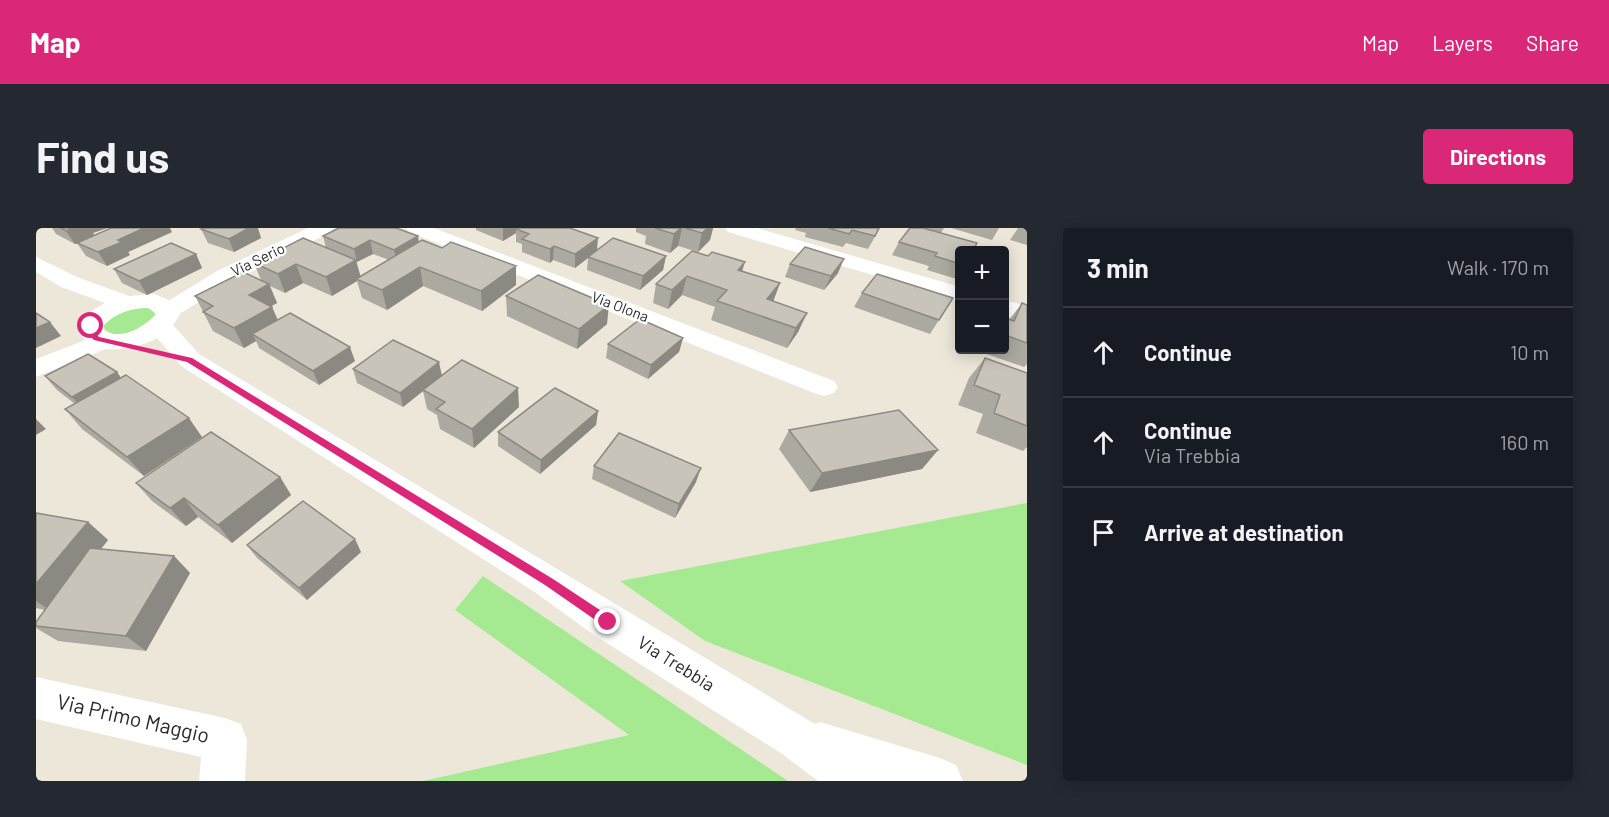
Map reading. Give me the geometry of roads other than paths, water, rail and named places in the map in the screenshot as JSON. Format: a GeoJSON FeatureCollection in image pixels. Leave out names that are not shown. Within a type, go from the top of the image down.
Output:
{"type":"FeatureCollection","features":[{"type":"Feature","properties":{"kind":"street","name":"Via Serio"},"geometry":{"type":"LineString","coordinates":[[101,334],[141,336],[161,313],[225,276],[324,228]]}},
{"type":"Feature","properties":{"kind":"street","name":"Via Olona"},"geometry":{"type":"LineString","coordinates":[[417,228],[824,387]]}},
{"type":"Feature","properties":{"kind":"street"},"geometry":{"type":"LineString","coordinates":[[735,228],[955,293]]}},
{"type":"Feature","properties":{"kind":"street"},"geometry":{"type":"LineString","coordinates":[[36,263],[69,282],[161,313]]}},
{"type":"Feature","properties":{"kind":"street"},"geometry":{"type":"LineString","coordinates":[[69,282],[101,334]]}},
{"type":"Feature","properties":{"kind":"street"},"geometry":{"type":"LineString","coordinates":[[36,369],[101,334],[107,311],[127,303]]}},
{"type":"Feature","properties":{"kind":"street"},"geometry":{"type":"LineString","coordinates":[[1009,308],[1027,314]]}},
{"type":"Feature","properties":{"kind":"street","name":"Via Trebbia"},"geometry":{"type":"LineString","coordinates":[[161,313],[190,360]]}},
{"type":"Feature","properties":{"kind":"street"},"geometry":{"type":"LineString","coordinates":[[36,362],[101,334]]}},
{"type":"Feature","properties":{"kind":"street","name":"Via Trebbia"},"geometry":{"type":"LineString","coordinates":[[101,334],[190,360],[549,582],[617,628],[798,738],[856,781]]}},
{"type":"Feature","properties":{"kind":"street","name":"Via Primo Maggio"},"geometry":{"type":"LineString","coordinates":[[36,698],[225,740],[222,781]]}},
{"type":"Feature","properties":{"kind":"street","name":"Via Trebbia"},"geometry":{"type":"LineString","coordinates":[[798,738],[940,781]]}}]}
